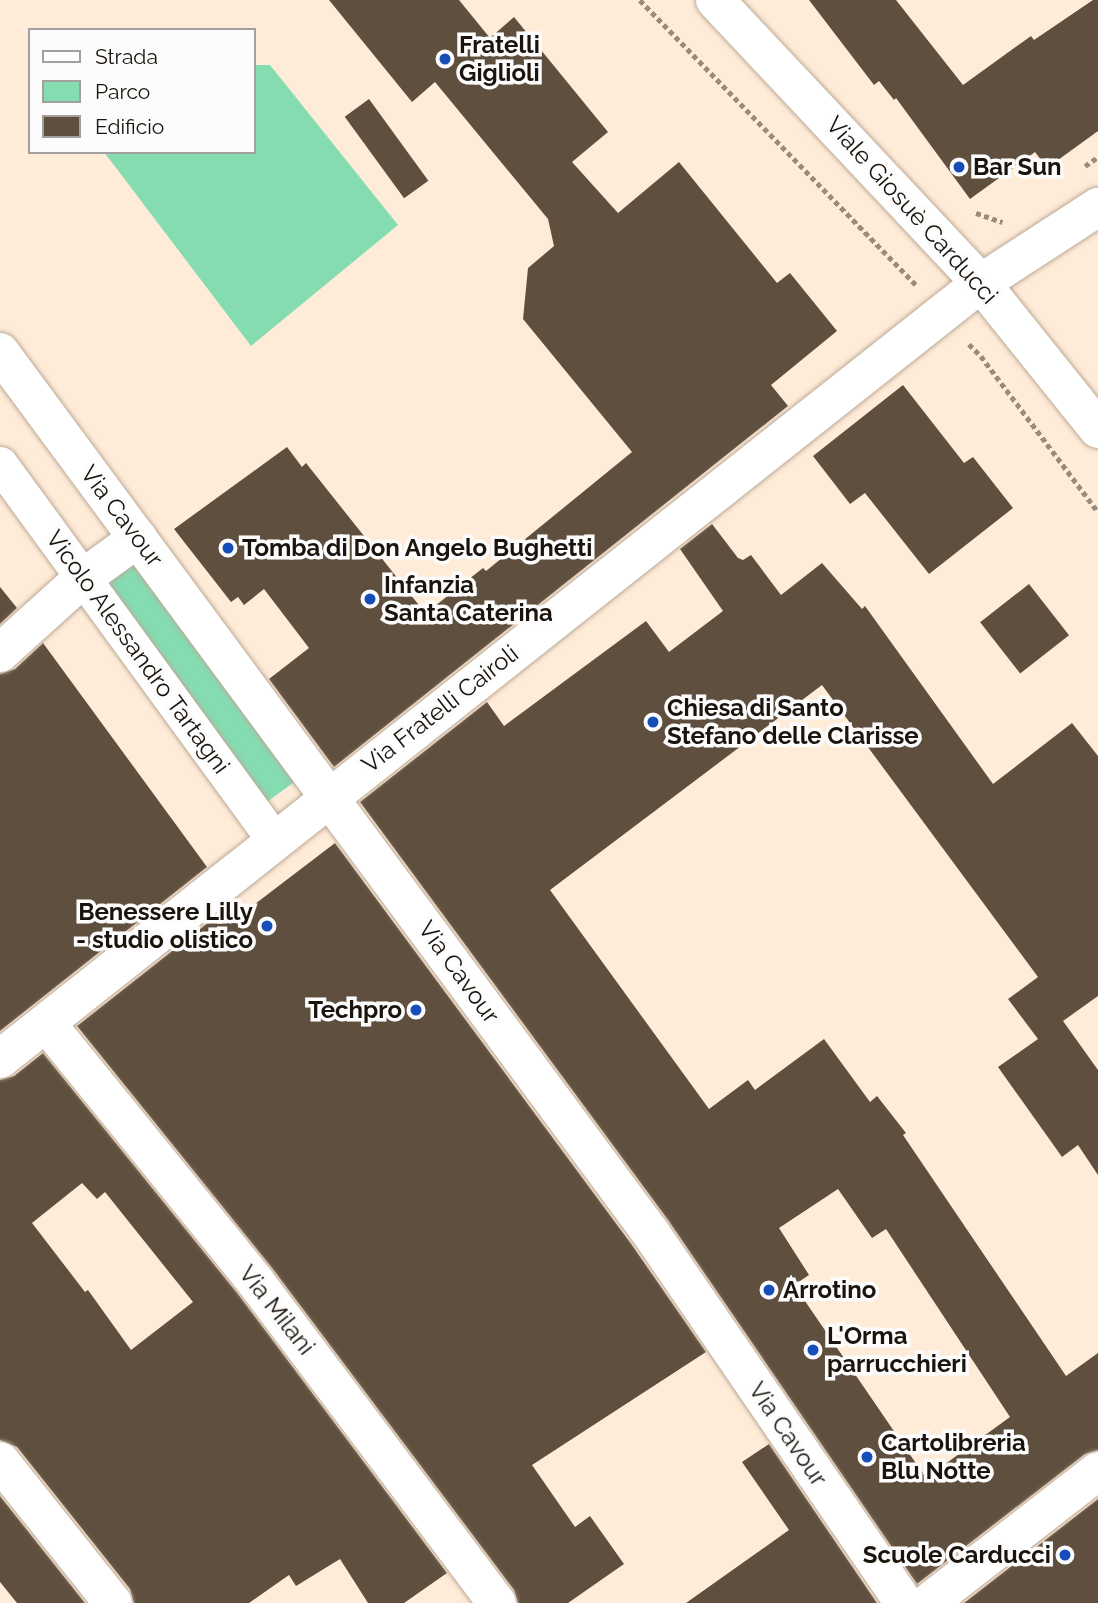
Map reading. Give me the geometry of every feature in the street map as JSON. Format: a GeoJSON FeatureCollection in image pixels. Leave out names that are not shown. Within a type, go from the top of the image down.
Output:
{"type":"FeatureCollection","features":[{"type":"Feature","properties":{"kind":"street","name":"Viale Giosuè Carducci"},"geometry":{"type":"LineString","coordinates":[[715,0],[981,284],[1098,429]]}},
{"type":"Feature","properties":{"kind":"street","name":"Via Fratelli Cairoli"},"geometry":{"type":"LineString","coordinates":[[0,1059],[981,284],[1098,207]]}},
{"type":"Feature","properties":{"kind":"street","name":"Via Cavour"},"geometry":{"type":"LineString","coordinates":[[0,352],[650,1232],[904,1603]]}},
{"type":"Feature","properties":{"kind":"street","name":"Vicolo Alessandro Tartagni"},"geometry":{"type":"LineString","coordinates":[[0,464],[275,841]]}},
{"type":"Feature","properties":{"kind":"street"},"geometry":{"type":"LineString","coordinates":[[0,653],[83,579],[138,538]]}},
{"type":"Feature","properties":{"kind":"street","name":"Via Milani"},"geometry":{"type":"LineString","coordinates":[[47,1024],[255,1281],[497,1603]]}},
{"type":"Feature","properties":{"kind":"street"},"geometry":{"type":"LineString","coordinates":[[0,1461],[113,1603]]}},
{"type":"Feature","properties":{"kind":"street"},"geometry":{"type":"LineString","coordinates":[[928,1603],[1098,1471]]}},
{"type":"Feature","properties":{"kind":"path"},"geometry":{"type":"LineString","coordinates":[[640,0],[907,272],[940,316],[981,356],[1098,512]]}},
{"type":"Feature","properties":{"kind":"green space"},"geometry":{"type":"Polygon","coordinates":[[[256,65],[270,65],[398,225],[251,346],[106,154],[256,154],[256,65]]]}},
{"type":"Feature","properties":{"kind":"green space"},"geometry":{"type":"Polygon","coordinates":[[[141,556],[301,777],[259,807],[99,587],[141,556]]]}},
{"type":"Feature","properties":{"kind":"building"},"geometry":{"type":"Polygon","coordinates":[[[329,0],[459,0],[490,38],[514,17],[608,132],[572,162],[618,213],[679,162],[777,283],[790,273],[837,331],[771,385],[788,406],[334,767],[269,679],[309,648],[264,589],[244,605],[238,597],[231,602],[174,529],[287,447],[302,467],[306,463],[422,609],[432,602],[435,606],[483,568],[486,571],[632,452],[523,319],[528,268],[554,246],[548,219],[435,82],[412,102],[329,0]]]}},
{"type":"Feature","properties":{"kind":"building"},"geometry":{"type":"Polygon","coordinates":[[[809,0],[896,0],[963,85],[1031,36],[1034,40],[1093,0],[1098,0],[1098,131],[1047,168],[1035,152],[970,199],[896,98],[894,100],[879,81],[874,85],[809,0]]]}},
{"type":"Feature","properties":{"kind":"building"},"geometry":{"type":"Polygon","coordinates":[[[369,99],[428,181],[404,198],[345,117],[369,99]]]}},
{"type":"Feature","properties":{"kind":"building"},"geometry":{"type":"Polygon","coordinates":[[[903,385],[964,463],[973,457],[1013,508],[929,574],[865,493],[850,504],[813,456],[903,385]]]}},
{"type":"Feature","properties":{"kind":"building"},"geometry":{"type":"Polygon","coordinates":[[[712,524],[738,558],[743,560],[751,555],[781,595],[822,563],[862,609],[865,606],[993,784],[1072,723],[1098,756],[1098,996],[1063,1021],[1098,1070],[1098,1175],[1078,1145],[1062,1157],[998,1067],[1038,1039],[1008,999],[1038,977],[822,685],[550,890],[709,1109],[748,1080],[755,1090],[824,1039],[870,1102],[877,1096],[906,1133],[903,1135],[1066,1376],[1098,1353],[1098,1450],[1085,1454],[917,1584],[668,1220],[360,802],[487,702],[504,726],[646,621],[669,652],[723,611],[680,549],[712,524]],[[838,1189],[779,1228],[809,1275],[794,1285],[926,1478],[1010,1417],[886,1229],[872,1238],[838,1189]]]}},
{"type":"Feature","properties":{"kind":"building"},"geometry":{"type":"Polygon","coordinates":[[[1029,584],[1069,635],[1020,673],[980,622],[1029,584]]]}},
{"type":"Feature","properties":{"kind":"building"},"geometry":{"type":"Polygon","coordinates":[[[0,587],[17,608],[0,624],[0,587]]]}},
{"type":"Feature","properties":{"kind":"building"},"geometry":{"type":"Polygon","coordinates":[[[43,643],[207,867],[0,1031],[0,674],[15,669],[43,643]]]}},
{"type":"Feature","properties":{"kind":"building"},"geometry":{"type":"Polygon","coordinates":[[[335,843],[632,1245],[706,1352],[532,1465],[575,1527],[590,1516],[624,1564],[568,1603],[518,1603],[514,1590],[272,1268],[77,1026],[233,903],[242,914],[335,843]]]}},
{"type":"Feature","properties":{"kind":"building"},"geometry":{"type":"Polygon","coordinates":[[[43,1053],[238,1294],[447,1573],[404,1603],[368,1603],[340,1559],[296,1586],[289,1575],[249,1603],[134,1603],[130,1589],[17,1447],[0,1440],[0,1080],[14,1076],[43,1053]],[[82,1183],[32,1223],[85,1292],[88,1290],[131,1350],[193,1302],[105,1192],[97,1199],[82,1183]]]}},
{"type":"Feature","properties":{"kind":"building"},"geometry":{"type":"Polygon","coordinates":[[[769,1444],[877,1603],[686,1603],[789,1530],[742,1462],[769,1444]]]}},
{"type":"Feature","properties":{"kind":"building"},"geometry":{"type":"Polygon","coordinates":[[[0,1496],[85,1603],[17,1603],[0,1582],[0,1496]]]}},
{"type":"Feature","properties":{"kind":"building","name":"Scuole Carducci"},"geometry":{"type":"Polygon","coordinates":[[[1098,1499],[1098,1603],[964,1603],[1098,1499]]]}},
{"type":"Feature","properties":{"kind":"place","name":"Fratelli Giglioli"},"geometry":{"type":"Point","coordinates":[445,59]}},
{"type":"Feature","properties":{"kind":"place","name":"Bar Sun"},"geometry":{"type":"Point","coordinates":[959,167]}},
{"type":"Feature","properties":{"kind":"place","name":"Tomba di Don Angelo Bughetti"},"geometry":{"type":"Point","coordinates":[228,548]}},
{"type":"Feature","properties":{"kind":"place","name":"Infanzia Santa Caterina"},"geometry":{"type":"Point","coordinates":[370,599]}},
{"type":"Feature","properties":{"kind":"place","name":"Chiesa di Santo Stefano delle Clarisse"},"geometry":{"type":"Point","coordinates":[653,722]}},
{"type":"Feature","properties":{"kind":"place","name":"Benessere Lilly - studio olistico"},"geometry":{"type":"Point","coordinates":[267,926]}},
{"type":"Feature","properties":{"kind":"place","name":"Techpro"},"geometry":{"type":"Point","coordinates":[416,1010]}},
{"type":"Feature","properties":{"kind":"place","name":"Arrotino"},"geometry":{"type":"Point","coordinates":[769,1290]}},
{"type":"Feature","properties":{"kind":"place","name":"L'Orma parrucchieri"},"geometry":{"type":"Point","coordinates":[813,1350]}},
{"type":"Feature","properties":{"kind":"place","name":"Cartolibreria Blu Notte"},"geometry":{"type":"Point","coordinates":[867,1457]}},
{"type":"Feature","properties":{"kind":"place","name":"Scuole Carducci"},"geometry":{"type":"Point","coordinates":[1065,1555]}}]}
